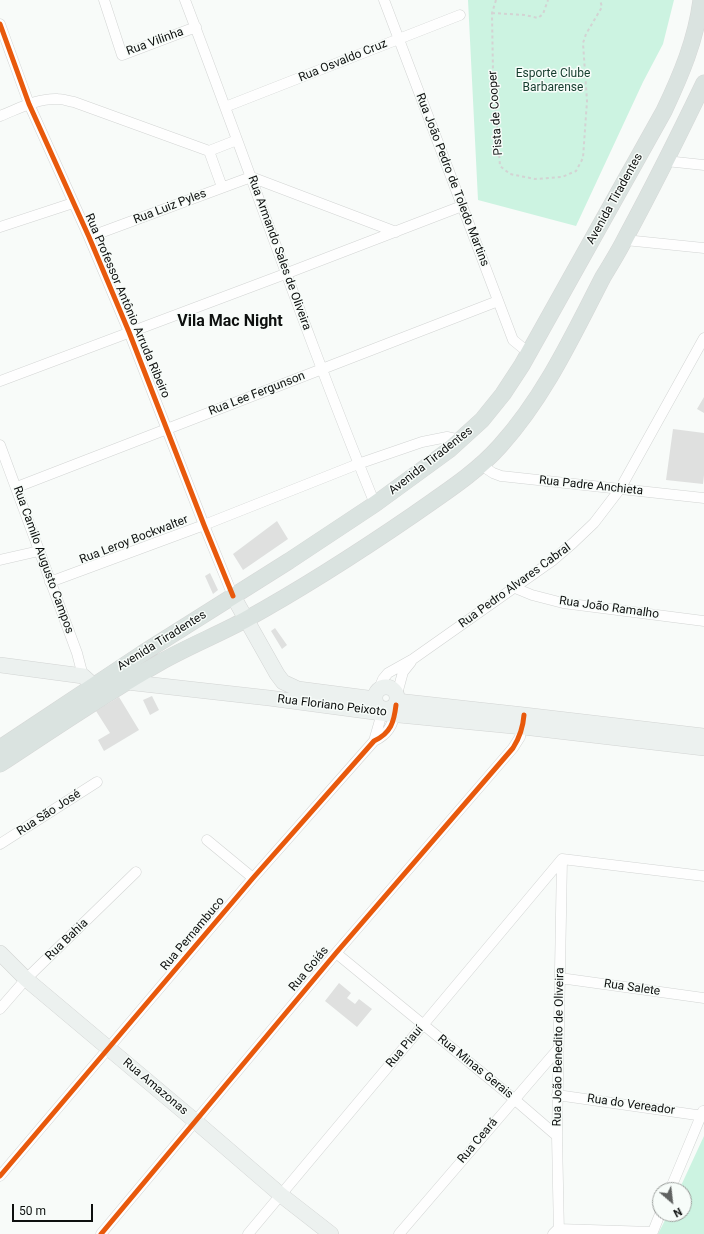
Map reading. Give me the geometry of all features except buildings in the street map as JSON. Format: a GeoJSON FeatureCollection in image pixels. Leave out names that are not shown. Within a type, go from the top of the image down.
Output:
{"type":"FeatureCollection","features":[{"type":"Feature","properties":{"kind":"main road","name":"Avenida Tiradentes"},"geometry":{"type":"LineString","coordinates":[[0,748],[375,504],[449,450],[482,420],[503,394],[529,353],[664,111],[681,76],[692,45],[702,2]]}},
{"type":"Feature","properties":{"kind":"main road","name":"Avenida Tiradentes"},"geometry":{"type":"LineString","coordinates":[[0,764],[94,686],[126,682],[161,662],[246,620],[304,586],[391,530],[469,476],[481,465],[516,427],[543,389],[625,240],[704,84]]}},
{"type":"Feature","properties":{"kind":"main road","name":"Rua Professor Antônio Arruda Ribeiro"},"geometry":{"type":"LineString","coordinates":[[233,596],[283,682]]}},
{"type":"Feature","properties":{"kind":"main road"},"geometry":{"type":"LineString","coordinates":[[0,665],[94,686]]}},
{"type":"Feature","properties":{"kind":"main road","name":"Rua Floriano Peixoto"},"geometry":{"type":"LineString","coordinates":[[126,682],[269,698],[396,703],[704,748]]}},
{"type":"Feature","properties":{"kind":"main road"},"geometry":{"type":"LineString","coordinates":[[269,698],[283,682]]}},
{"type":"Feature","properties":{"kind":"main road","name":"Rua Floriano Peixoto"},"geometry":{"type":"LineString","coordinates":[[283,682],[298,689],[377,702]]}},
{"type":"Feature","properties":{"kind":"main road"},"geometry":{"type":"LineString","coordinates":[[377,702],[381,688],[388,687],[392,688],[396,703]]}},
{"type":"Feature","properties":{"kind":"main road","name":"Rua Floriano Peixoto"},"geometry":{"type":"LineString","coordinates":[[524,721],[704,736]]}},
{"type":"Feature","properties":{"kind":"main road","name":"Rua Amazonas"},"geometry":{"type":"LineString","coordinates":[[0,953],[26,979],[109,1050],[281,1195],[331,1234]]}},
{"type":"Feature","properties":{"kind":"street","name":"Rua Vilinha"},"geometry":{"type":"LineString","coordinates":[[104,0],[122,55],[196,27]]}},
{"type":"Feature","properties":{"kind":"street","name":"Rua Armando Sales de Oliveira"},"geometry":{"type":"LineString","coordinates":[[186,0],[238,140],[285,274],[358,464],[375,504]]}},
{"type":"Feature","properties":{"kind":"street","name":"Rua João Pedro de Toledo Martins"},"geometry":{"type":"LineString","coordinates":[[384,0],[513,340],[529,353]]}},
{"type":"Feature","properties":{"kind":"street","name":"Rua Osvaldo Cruz"},"geometry":{"type":"LineString","coordinates":[[225,107],[460,15]]}},
{"type":"Feature","properties":{"kind":"street","name":"Rua Professor Antônio Arruda Ribeiro"},"geometry":{"type":"LineString","coordinates":[[0,24],[29,104],[89,237],[129,332],[233,596]]}},
{"type":"Feature","properties":{"kind":"street"},"geometry":{"type":"LineString","coordinates":[[0,116],[42,100],[58,99],[74,102],[209,151],[238,140]]}},
{"type":"Feature","properties":{"kind":"street"},"geometry":{"type":"LineString","coordinates":[[209,151],[222,187]]}},
{"type":"Feature","properties":{"kind":"street"},"geometry":{"type":"LineString","coordinates":[[666,161],[704,165]]}},
{"type":"Feature","properties":{"kind":"street"},"geometry":{"type":"LineString","coordinates":[[251,177],[396,232]]}},
{"type":"Feature","properties":{"kind":"street","name":"Rua Luiz Pyles"},"geometry":{"type":"LineString","coordinates":[[89,237],[251,177]]}},
{"type":"Feature","properties":{"kind":"street"},"geometry":{"type":"LineString","coordinates":[[0,227],[73,203]]}},
{"type":"Feature","properties":{"kind":"street"},"geometry":{"type":"LineString","coordinates":[[0,381],[462,206]]}},
{"type":"Feature","properties":{"kind":"street"},"geometry":{"type":"LineString","coordinates":[[625,240],[704,248]]}},
{"type":"Feature","properties":{"kind":"street","name":"Rua Lee Fergunson"},"geometry":{"type":"LineString","coordinates":[[17,487],[498,301]]}},
{"type":"Feature","properties":{"kind":"street","name":"Rua Pedro Alvares Cabral"},"geometry":{"type":"LineString","coordinates":[[377,702],[383,679],[388,673],[413,659],[515,588],[574,543],[594,523],[620,489],[704,338]]}},
{"type":"Feature","properties":{"kind":"street","name":"Rua Leroy Bockwalter"},"geometry":{"type":"LineString","coordinates":[[50,582],[204,525],[358,464],[422,442],[447,437],[461,440]]}},
{"type":"Feature","properties":{"kind":"street","name":"Rua Camilo Augusto Campos"},"geometry":{"type":"LineString","coordinates":[[0,445],[17,487],[50,582],[78,653],[94,686]]}},
{"type":"Feature","properties":{"kind":"street","name":"Rua Padre Anchieta"},"geometry":{"type":"LineString","coordinates":[[481,465],[493,473],[501,476],[704,498]]}},
{"type":"Feature","properties":{"kind":"street"},"geometry":{"type":"LineString","coordinates":[[0,560],[39,551]]}},
{"type":"Feature","properties":{"kind":"street","name":"Rua João Ramalho"},"geometry":{"type":"LineString","coordinates":[[515,588],[532,595],[563,603],[704,621]]}},
{"type":"Feature","properties":{"kind":"street","name":"Rua Pedro Alvares Cabral"},"geometry":{"type":"LineString","coordinates":[[396,703],[403,672],[413,659]]}},
{"type":"Feature","properties":{"kind":"street","name":"Rua Pernambuco"},"geometry":{"type":"LineString","coordinates":[[374,741],[380,720],[377,702]]}},
{"type":"Feature","properties":{"kind":"street","name":"Rua Pernambuco"},"geometry":{"type":"LineString","coordinates":[[0,1176],[109,1050],[253,878],[374,741],[382,737],[392,725],[396,703]]}},
{"type":"Feature","properties":{"kind":"street","name":"Rua Goiás"},"geometry":{"type":"LineString","coordinates":[[101,1234],[336,953],[513,748],[520,737],[524,721]]}},
{"type":"Feature","properties":{"kind":"street","name":"Rua São José"},"geometry":{"type":"LineString","coordinates":[[0,844],[97,782]]}},
{"type":"Feature","properties":{"kind":"street"},"geometry":{"type":"LineString","coordinates":[[207,840],[253,878]]}},
{"type":"Feature","properties":{"kind":"street"},"geometry":{"type":"LineString","coordinates":[[562,859],[704,876]]}},
{"type":"Feature","properties":{"kind":"street","name":"Rua João Benedito de Oliveira"},"geometry":{"type":"LineString","coordinates":[[557,1232],[557,1095],[562,859]]}},
{"type":"Feature","properties":{"kind":"street","name":"Rua Piauí"},"geometry":{"type":"LineString","coordinates":[[248,1234],[562,859]]}},
{"type":"Feature","properties":{"kind":"street","name":"Rua Bahia"},"geometry":{"type":"LineString","coordinates":[[0,1009],[26,979],[136,872]]}},
{"type":"Feature","properties":{"kind":"street","name":"Rua Minas Gerais"},"geometry":{"type":"LineString","coordinates":[[336,953],[424,1024],[557,1136]]}},
{"type":"Feature","properties":{"kind":"street","name":"Rua Salete"},"geometry":{"type":"LineString","coordinates":[[560,978],[704,998]]}},
{"type":"Feature","properties":{"kind":"street","name":"Rua Ceará"},"geometry":{"type":"LineString","coordinates":[[399,1234],[558,1049]]}},
{"type":"Feature","properties":{"kind":"street","name":"Rua do Vereador"},"geometry":{"type":"LineString","coordinates":[[557,1095],[703,1113]]}},
{"type":"Feature","properties":{"kind":"street"},"geometry":{"type":"LineString","coordinates":[[673,1182],[703,1113]]}},
{"type":"Feature","properties":{"kind":"street"},"geometry":{"type":"LineString","coordinates":[[557,1232],[652,1233],[657,1222]]}},
{"type":"Feature","properties":{"kind":"path"},"geometry":{"type":"LineString","coordinates":[[492,13],[525,15],[538,18],[543,14],[548,0]]}},
{"type":"Feature","properties":{"kind":"green space","name":"Esporte Clube Barbarense"},"geometry":{"type":"Polygon","coordinates":[[[468,0],[674,0],[663,44],[643,82],[576,226],[478,200],[468,0]]]}},
{"type":"Feature","properties":{"kind":"green space"},"geometry":{"type":"Polygon","coordinates":[[[704,1136],[704,1234],[658,1234],[664,1222],[692,1222],[692,1182],[683,1182],[704,1136]]]}},
{"type":"Feature","properties":{"kind":"cycle path"},"geometry":{"type":"LineString","coordinates":[[0,24],[29,104],[89,237],[129,332],[233,596]]}},
{"type":"Feature","properties":{"kind":"cycle path"},"geometry":{"type":"LineString","coordinates":[[0,1176],[253,878],[374,741],[388,731],[393,722],[396,705]]}},
{"type":"Feature","properties":{"kind":"cycle path"},"geometry":{"type":"LineString","coordinates":[[101,1234],[336,953],[513,748],[521,732],[524,715]]}},
{"type":"Feature","properties":{"kind":"district","name":"Vila Mac Night"},"geometry":{"type":"Point","coordinates":[230,322]}}]}
